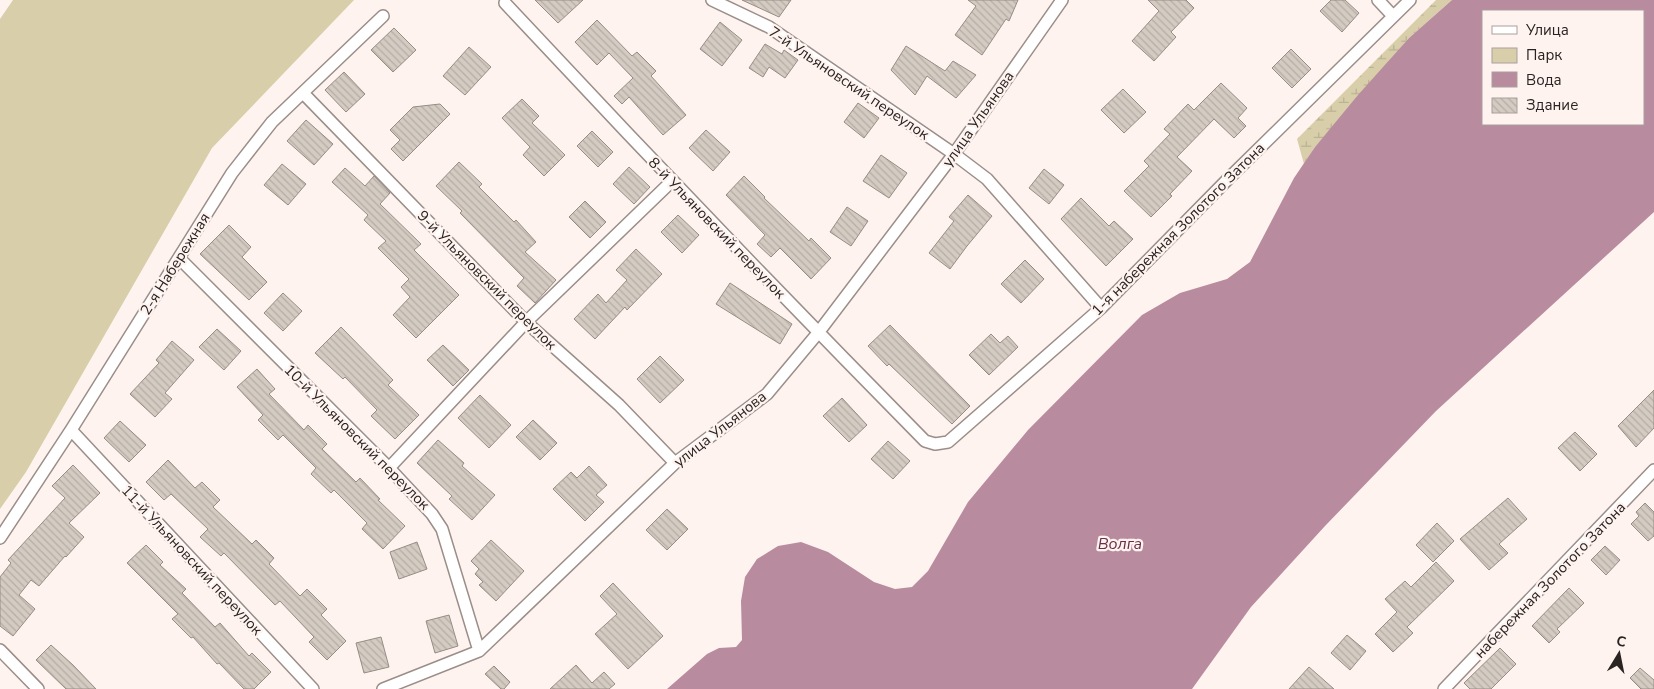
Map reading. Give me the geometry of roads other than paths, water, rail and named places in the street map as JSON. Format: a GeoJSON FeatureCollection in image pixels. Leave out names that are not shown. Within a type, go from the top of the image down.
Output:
{"type":"FeatureCollection","features":[{"type":"Feature","properties":{"kind":"street","name":"7-й Ульяновский переулок"},"geometry":{"type":"LineString","coordinates":[[712,0],[769,27],[954,154],[987,179],[1101,308]]}},
{"type":"Feature","properties":{"kind":"street","name":"улица Ульянова"},"geometry":{"type":"LineString","coordinates":[[383,689],[479,650],[675,463],[767,394],[818,333],[954,154],[1062,0]]}},
{"type":"Feature","properties":{"kind":"street"},"geometry":{"type":"LineString","coordinates":[[1378,0],[1393,16]]}},
{"type":"Feature","properties":{"kind":"street","name":"1-я набережная Золотого Затона"},"geometry":{"type":"LineString","coordinates":[[935,444],[948,442],[1101,308],[1227,180],[1410,0]]}},
{"type":"Feature","properties":{"kind":"street","name":"8-й Ульяновский переулок"},"geometry":{"type":"LineString","coordinates":[[505,3],[818,333],[925,441],[935,444]]}},
{"type":"Feature","properties":{"kind":"street","name":"2-я Набережная"},"geometry":{"type":"LineString","coordinates":[[0,538],[71,430],[232,173],[272,122],[383,16]]}},
{"type":"Feature","properties":{"kind":"street","name":"9-й Ульяновский переулок"},"geometry":{"type":"LineString","coordinates":[[303,93],[526,322],[619,405],[675,463]]}},
{"type":"Feature","properties":{"kind":"street"},"geometry":{"type":"LineString","coordinates":[[389,468],[526,322],[672,181]]}},
{"type":"Feature","properties":{"kind":"street","name":"10-й Ульяновский переулок"},"geometry":{"type":"LineString","coordinates":[[179,258],[389,468],[432,514],[442,529],[479,650]]}},
{"type":"Feature","properties":{"kind":"street","name":"11-й Ульяновский переулок"},"geometry":{"type":"LineString","coordinates":[[71,430],[313,689]]}},
{"type":"Feature","properties":{"kind":"street","name":"набережная Золотого Затона"},"geometry":{"type":"LineString","coordinates":[[1444,689],[1652,478]]}},
{"type":"Feature","properties":{"kind":"street"},"geometry":{"type":"LineString","coordinates":[[0,650],[38,689]]}},
{"type":"Feature","properties":{"kind":"water","name":"Волга"},"geometry":{"type":"Polygon","coordinates":[[[1452,0],[1654,0],[1654,212],[1436,411],[1325,526],[1251,607],[1192,689],[667,689],[707,654],[719,648],[736,647],[742,640],[741,601],[745,577],[757,559],[778,546],[801,542],[828,552],[874,582],[895,589],[912,587],[928,571],[968,502],[1028,430],[1142,315],[1180,293],[1227,279],[1250,262],[1294,178],[1315,147],[1409,38],[1452,0]]]}}]}
